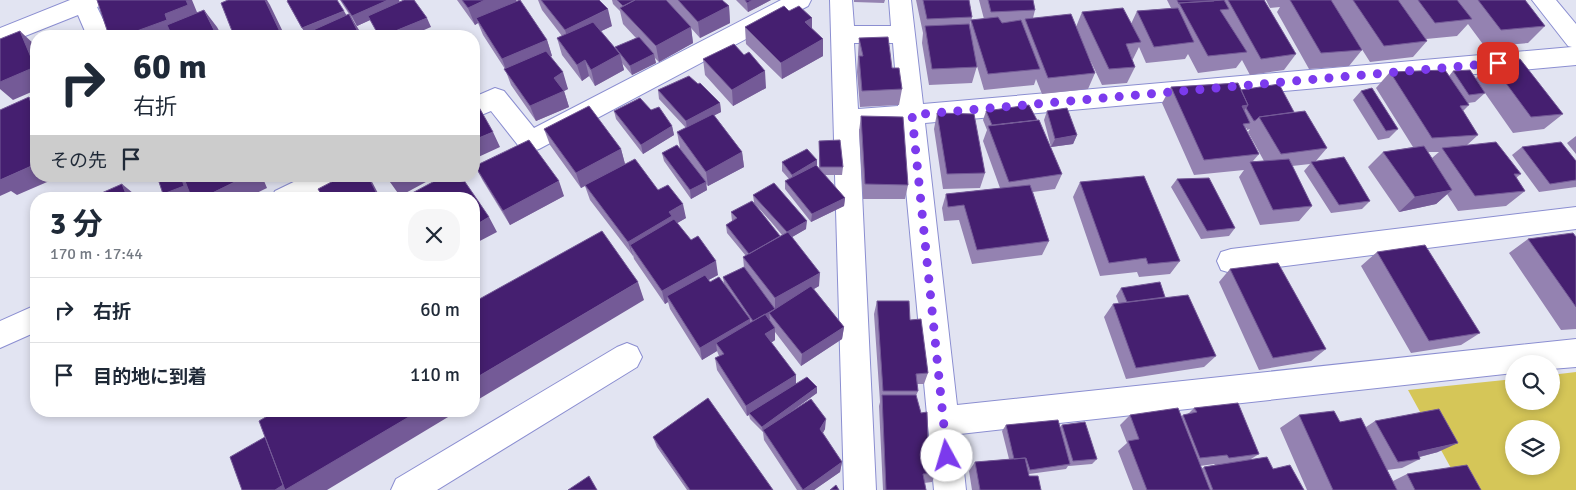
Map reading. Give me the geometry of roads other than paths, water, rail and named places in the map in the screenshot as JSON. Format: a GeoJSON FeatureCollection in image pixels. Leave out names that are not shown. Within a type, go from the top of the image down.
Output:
{"type":"FeatureCollection","features":[{"type":"Feature","properties":{"kind":"street"},"geometry":{"type":"LineString","coordinates":[[480,105],[495,98],[530,142],[800,0]]}},
{"type":"Feature","properties":{"kind":"street"},"geometry":{"type":"LineString","coordinates":[[841,0],[860,490]]}},
{"type":"Feature","properties":{"kind":"street"},"geometry":{"type":"LineString","coordinates":[[900,0],[950,490]]}},
{"type":"Feature","properties":{"kind":"street"},"geometry":{"type":"LineString","coordinates":[[1543,0],[1576,40]]}},
{"type":"Feature","properties":{"kind":"street"},"geometry":{"type":"LineString","coordinates":[[0,37],[88,2],[97,30]]}},
{"type":"Feature","properties":{"kind":"street"},"geometry":{"type":"LineString","coordinates":[[843,34],[904,35]]}},
{"type":"Feature","properties":{"kind":"street"},"geometry":{"type":"LineString","coordinates":[[846,120],[1576,56]]}},
{"type":"Feature","properties":{"kind":"street"},"geometry":{"type":"LineString","coordinates":[[298,192],[319,182]]}},
{"type":"Feature","properties":{"kind":"street"},"geometry":{"type":"LineString","coordinates":[[1231,261],[1576,218]]}},
{"type":"Feature","properties":{"kind":"street"},"geometry":{"type":"LineString","coordinates":[[0,335],[30,321]]}},
{"type":"Feature","properties":{"kind":"street"},"geometry":{"type":"LineString","coordinates":[[943,421],[1576,353]]}},
{"type":"Feature","properties":{"kind":"street"},"geometry":{"type":"LineString","coordinates":[[407,490],[627,357]]}}]}
